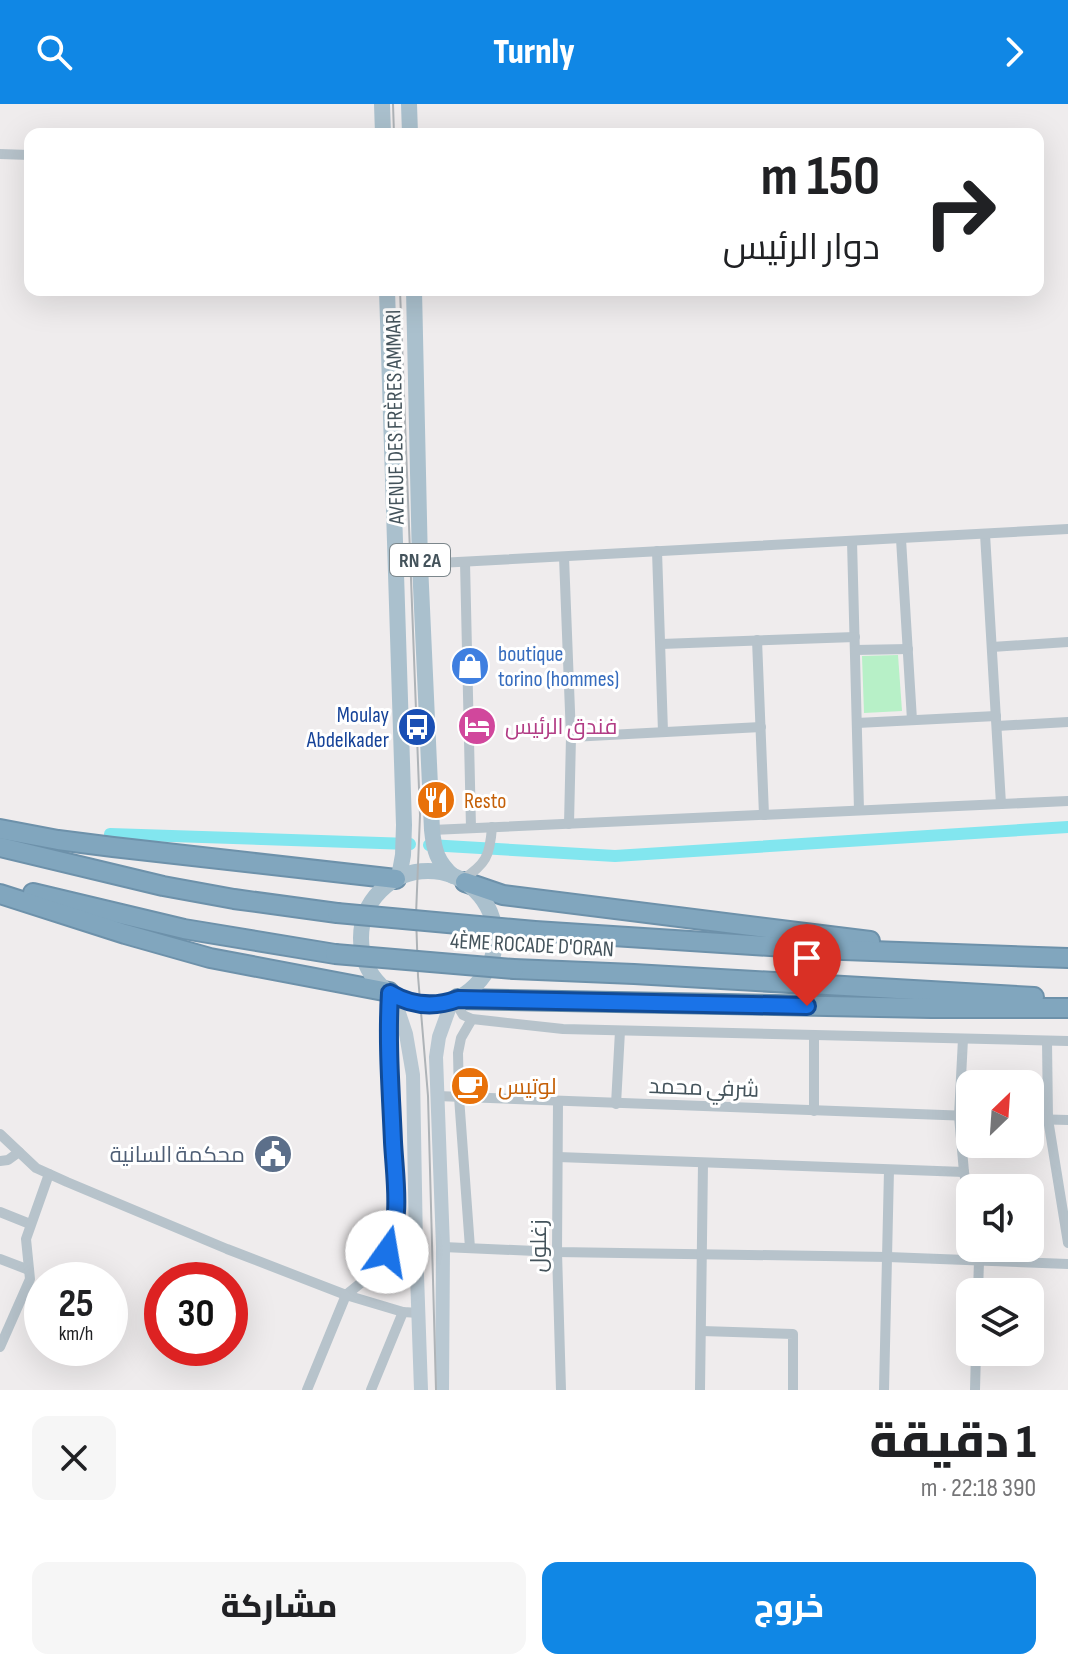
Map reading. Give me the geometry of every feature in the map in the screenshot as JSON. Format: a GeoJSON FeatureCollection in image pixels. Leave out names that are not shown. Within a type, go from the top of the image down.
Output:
{"type":"FeatureCollection","features":[{"type":"Feature","properties":{"kind":"highway"},"geometry":{"type":"LineString","coordinates":[[0,829],[86,843],[398,878]]}},
{"type":"Feature","properties":{"kind":"highway","name":"4ÈME ROCADE D'ORAN"},"geometry":{"type":"LineString","coordinates":[[0,847],[163,886],[337,913],[535,931],[816,949],[1068,958]]}},
{"type":"Feature","properties":{"kind":"highway"},"geometry":{"type":"LineString","coordinates":[[460,879],[503,895],[924,947],[960,955]]}},
{"type":"Feature","properties":{"kind":"highway","name":"4ÈME ROCADE D'ORAN"},"geometry":{"type":"LineString","coordinates":[[0,884],[184,929],[335,954],[514,969],[1068,999]]}},
{"type":"Feature","properties":{"kind":"highway"},"geometry":{"type":"LineString","coordinates":[[0,894],[210,958],[390,994]]}},
{"type":"Feature","properties":{"kind":"highway"},"geometry":{"type":"LineString","coordinates":[[455,1000],[1068,1008]]}},
{"type":"Feature","properties":{"kind":"main road"},"geometry":{"type":"LineString","coordinates":[[382,104],[383,128]]}},
{"type":"Feature","properties":{"kind":"main road"},"geometry":{"type":"LineString","coordinates":[[409,104],[410,128]]}},
{"type":"Feature","properties":{"kind":"main road","name":"AVENUE DES FRÈRES AMMARI"},"geometry":{"type":"LineString","coordinates":[[387,296],[404,825],[398,878]]}},
{"type":"Feature","properties":{"kind":"main road","name":"AVENUE DES FRÈRES AMMARI"},"geometry":{"type":"LineString","coordinates":[[414,296],[420,564],[432,830]]}},
{"type":"Feature","properties":{"kind":"main road","name":"RN 2A"},"geometry":{"type":"LineString","coordinates":[[432,830],[434,850],[441,864],[460,879]]}},
{"type":"Feature","properties":{"kind":"main road"},"geometry":{"type":"LineString","coordinates":[[421,871],[442,872],[460,879],[477,892],[493,919],[495,950],[482,979],[455,1000],[432,1005],[422,1005],[390,994],[375,979],[365,962],[361,943],[362,924],[369,906],[380,891],[398,878],[421,871]]}},
{"type":"Feature","properties":{"kind":"main road"},"geometry":{"type":"LineString","coordinates":[[390,994],[406,1034],[413,1075],[416,1246],[411,1312],[421,1390]]}},
{"type":"Feature","properties":{"kind":"main road"},"geometry":{"type":"LineString","coordinates":[[442,1390],[443,1247],[437,1046],[455,1000]]}},
{"type":"Feature","properties":{"kind":"street"},"geometry":{"type":"LineString","coordinates":[[0,154],[24,155]]}},
{"type":"Feature","properties":{"kind":"street"},"geometry":{"type":"LineString","coordinates":[[420,564],[1068,529]]}},
{"type":"Feature","properties":{"kind":"street"},"geometry":{"type":"LineString","coordinates":[[985,534],[1001,804]]}},
{"type":"Feature","properties":{"kind":"street"},"geometry":{"type":"LineString","coordinates":[[901,539],[912,720]]}},
{"type":"Feature","properties":{"kind":"street"},"geometry":{"type":"LineString","coordinates":[[852,541],[859,810]]}},
{"type":"Feature","properties":{"kind":"street"},"geometry":{"type":"LineString","coordinates":[[657,551],[663,732]]}},
{"type":"Feature","properties":{"kind":"street"},"geometry":{"type":"LineString","coordinates":[[564,557],[571,737],[569,824]]}},
{"type":"Feature","properties":{"kind":"street"},"geometry":{"type":"LineString","coordinates":[[465,562],[471,828]]}},
{"type":"Feature","properties":{"kind":"street"},"geometry":{"type":"LineString","coordinates":[[661,644],[855,637]]}},
{"type":"Feature","properties":{"kind":"street"},"geometry":{"type":"LineString","coordinates":[[757,640],[764,815]]}},
{"type":"Feature","properties":{"kind":"street"},"geometry":{"type":"LineString","coordinates":[[992,647],[1068,642]]}},
{"type":"Feature","properties":{"kind":"street"},"geometry":{"type":"LineString","coordinates":[[855,650],[908,649]]}},
{"type":"Feature","properties":{"kind":"street"},"geometry":{"type":"LineString","coordinates":[[857,723],[912,720],[1068,722]]}},
{"type":"Feature","properties":{"kind":"street"},"geometry":{"type":"LineString","coordinates":[[571,737],[761,727]]}},
{"type":"Feature","properties":{"kind":"street"},"geometry":{"type":"LineString","coordinates":[[432,830],[1068,801]]}},
{"type":"Feature","properties":{"kind":"street"},"geometry":{"type":"LineString","coordinates":[[460,879],[481,866],[489,855],[492,827]]}},
{"type":"Feature","properties":{"kind":"street"},"geometry":{"type":"LineString","coordinates":[[307,1390],[346,1295],[367,1278],[387,1252],[393,1238],[396,1222],[388,1034],[390,994]]}},
{"type":"Feature","properties":{"kind":"street"},"geometry":{"type":"LineString","coordinates":[[455,1000],[463,1015],[472,1019],[563,1029],[1068,1041]]}},
{"type":"Feature","properties":{"kind":"street"},"geometry":{"type":"LineString","coordinates":[[470,1248],[459,1097],[459,1047],[472,1019]]}},
{"type":"Feature","properties":{"kind":"street"},"geometry":{"type":"LineString","coordinates":[[616,1104],[620,1031]]}},
{"type":"Feature","properties":{"kind":"street"},"geometry":{"type":"LineString","coordinates":[[814,1035],[814,1111]]}},
{"type":"Feature","properties":{"kind":"street"},"geometry":{"type":"LineString","coordinates":[[963,1039],[964,1070]]}},
{"type":"Feature","properties":{"kind":"street"},"geometry":{"type":"LineString","coordinates":[[1047,1041],[1048,1119],[1068,1243]]}},
{"type":"Feature","properties":{"kind":"street","name":"شرفي محمد"},"geometry":{"type":"LineString","coordinates":[[437,1096],[956,1116]]}},
{"type":"Feature","properties":{"kind":"street","name":"زغلول"},"geometry":{"type":"LineString","coordinates":[[558,1102],[557,1252],[561,1390]]}},
{"type":"Feature","properties":{"kind":"street"},"geometry":{"type":"LineString","coordinates":[[1044,1119],[1068,1120]]}},
{"type":"Feature","properties":{"kind":"street"},"geometry":{"type":"LineString","coordinates":[[0,1134],[36,1168],[49,1174],[346,1295],[411,1312],[371,1390]]}},
{"type":"Feature","properties":{"kind":"street"},"geometry":{"type":"LineString","coordinates":[[0,1161],[8,1160],[19,1152]]}},
{"type":"Feature","properties":{"kind":"street"},"geometry":{"type":"LineString","coordinates":[[558,1157],[964,1172],[964,1158]]}},
{"type":"Feature","properties":{"kind":"street"},"geometry":{"type":"LineString","coordinates":[[700,1390],[703,1163]]}},
{"type":"Feature","properties":{"kind":"street"},"geometry":{"type":"LineString","coordinates":[[884,1390],[889,1170]]}},
{"type":"Feature","properties":{"kind":"street"},"geometry":{"type":"LineString","coordinates":[[28,1262],[26,1239],[49,1174]]}},
{"type":"Feature","properties":{"kind":"street"},"geometry":{"type":"LineString","coordinates":[[0,1212],[30,1224]]}},
{"type":"Feature","properties":{"kind":"street"},"geometry":{"type":"LineString","coordinates":[[377,1219],[396,1222]]}},
{"type":"Feature","properties":{"kind":"street"},"geometry":{"type":"LineString","coordinates":[[443,1247],[956,1260]]}},
{"type":"Feature","properties":{"kind":"street"},"geometry":{"type":"LineString","coordinates":[[0,1259],[24,1268]]}},
{"type":"Feature","properties":{"kind":"street"},"geometry":{"type":"LineString","coordinates":[[1009,1262],[1068,1264]]}},
{"type":"Feature","properties":{"kind":"street"},"geometry":{"type":"LineString","coordinates":[[0,1347],[24,1293]]}},
{"type":"Feature","properties":{"kind":"street"},"geometry":{"type":"LineString","coordinates":[[702,1331],[793,1334],[793,1390]]}},
{"type":"Feature","properties":{"kind":"street"},"geometry":{"type":"LineString","coordinates":[[975,1390],[976,1366]]}},
{"type":"Feature","properties":{"kind":"green space"},"geometry":{"type":"Polygon","coordinates":[[[898,655],[902,711],[864,713],[862,656],[898,655]]]}},
{"type":"Feature","properties":{"kind":"waterway"},"geometry":{"type":"LineString","coordinates":[[429,845],[615,856],[1068,827]]}},
{"type":"Feature","properties":{"kind":"waterway"},"geometry":{"type":"LineString","coordinates":[[110,834],[410,844]]}},
{"type":"Feature","properties":{"kind":"tram line"},"geometry":{"type":"LineString","coordinates":[[393,104],[394,128]]}},
{"type":"Feature","properties":{"kind":"tram line"},"geometry":{"type":"LineString","coordinates":[[400,296],[420,815],[416,915],[428,1096],[436,1390]]}},
{"type":"Feature","properties":{"kind":"place","name":"boutique torino (hommes)"},"geometry":{"type":"Point","coordinates":[470,666]}},
{"type":"Feature","properties":{"kind":"place","name":"فندق الرئيس"},"geometry":{"type":"Point","coordinates":[477,726]}},
{"type":"Feature","properties":{"kind":"place","name":"Moulay Abdelkader"},"geometry":{"type":"Point","coordinates":[417,727]}},
{"type":"Feature","properties":{"kind":"place","name":"Resto"},"geometry":{"type":"Point","coordinates":[436,800]}},
{"type":"Feature","properties":{"kind":"place","name":"لوتيس"},"geometry":{"type":"Point","coordinates":[470,1086]}},
{"type":"Feature","properties":{"kind":"place","name":"محكمة السانية"},"geometry":{"type":"Point","coordinates":[273,1154]}},
{"type":"Feature","properties":{"kind":"route"},"geometry":{"type":"LineString","coordinates":[[387,1252],[396,1222],[388,1034],[390,993],[422,1005],[458,999],[807,1006]]}}]}
